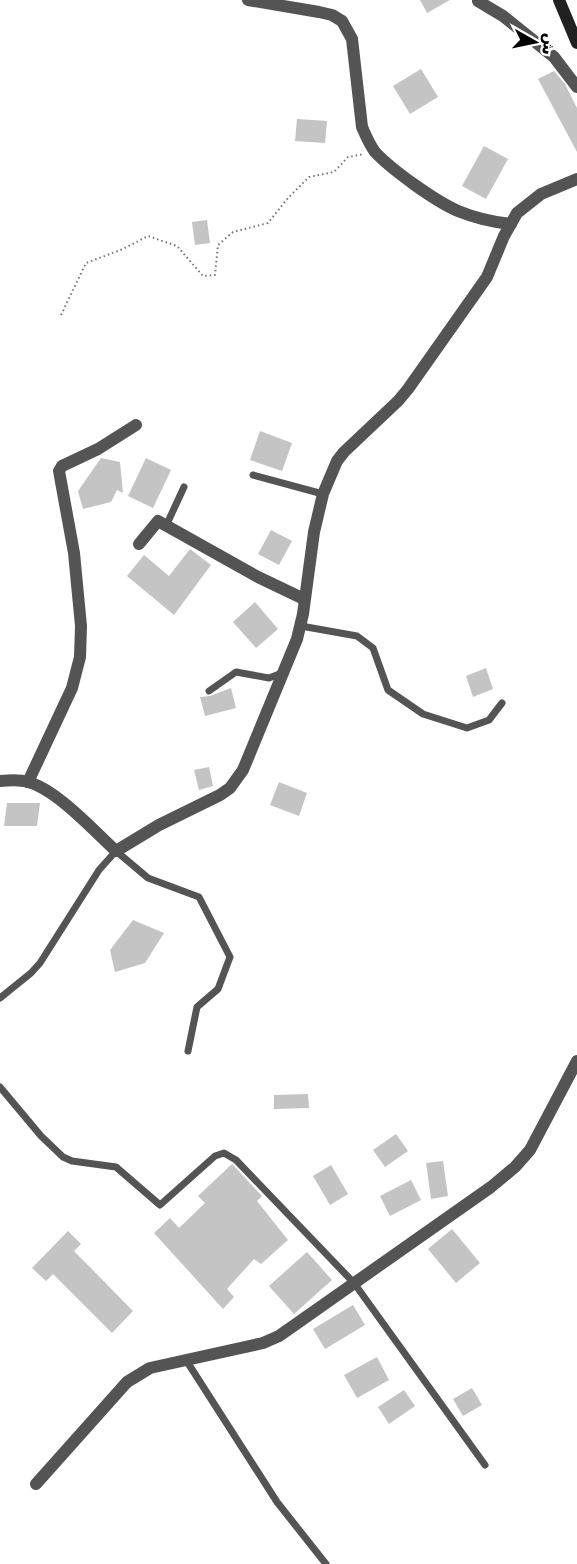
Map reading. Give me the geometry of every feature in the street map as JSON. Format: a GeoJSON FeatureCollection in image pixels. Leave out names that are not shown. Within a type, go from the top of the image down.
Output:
{"type":"FeatureCollection","features":[{"type":"Feature","properties":{"kind":"main road"},"geometry":{"type":"LineString","coordinates":[[559,0],[577,43]]}},
{"type":"Feature","properties":{"kind":"street"},"geometry":{"type":"LineString","coordinates":[[248,0],[319,12],[332,15],[342,21],[352,39],[362,127],[367,140],[376,152],[400,173],[447,205],[478,218],[511,224]]}},
{"type":"Feature","properties":{"kind":"street"},"geometry":{"type":"LineString","coordinates":[[478,1],[498,12],[545,48],[577,87]]}},
{"type":"Feature","properties":{"kind":"street"},"geometry":{"type":"LineString","coordinates":[[0,781],[28,782],[51,793],[116,851],[159,825],[230,788],[243,770],[300,626],[314,532],[323,494],[337,461],[403,395],[487,276],[511,224],[523,207],[561,184],[577,179]]}},
{"type":"Feature","properties":{"kind":"street"},"geometry":{"type":"LineString","coordinates":[[28,782],[68,695],[80,657],[81,626],[74,553],[59,471],[67,463],[98,449],[136,425]]}},
{"type":"Feature","properties":{"kind":"street"},"geometry":{"type":"LineString","coordinates":[[139,544],[158,521],[258,577],[304,599]]}},
{"type":"Feature","properties":{"kind":"street"},"geometry":{"type":"LineString","coordinates":[[36,1484],[127,1382],[150,1368],[263,1342],[279,1336],[473,1200],[524,1158],[536,1140],[577,1060]]}},
{"type":"Feature","properties":{"kind":"lane"},"geometry":{"type":"LineString","coordinates":[[254,475],[323,494]]}},
{"type":"Feature","properties":{"kind":"lane"},"geometry":{"type":"LineString","coordinates":[[166,525],[184,487]]}},
{"type":"Feature","properties":{"kind":"lane"},"geometry":{"type":"LineString","coordinates":[[300,626],[357,636],[373,648],[388,690],[423,714],[467,728],[489,720],[502,703]]}},
{"type":"Feature","properties":{"kind":"lane"},"geometry":{"type":"LineString","coordinates":[[209,691],[236,672],[269,678],[282,673]]}},
{"type":"Feature","properties":{"kind":"lane"},"geometry":{"type":"LineString","coordinates":[[0,998],[40,963],[99,870],[116,851],[148,878],[199,897],[230,957],[218,989],[198,1007],[188,1051]]}},
{"type":"Feature","properties":{"kind":"lane"},"geometry":{"type":"LineString","coordinates":[[0,1087],[41,1137],[63,1157],[72,1161],[112,1166],[121,1170],[140,1190],[160,1205],[215,1156],[224,1153],[236,1160],[354,1283],[485,1465]]}},
{"type":"Feature","properties":{"kind":"lane"},"geometry":{"type":"LineString","coordinates":[[186,1360],[277,1502],[326,1564]]}},
{"type":"Feature","properties":{"kind":"path"},"geometry":{"type":"LineString","coordinates":[[61,315],[86,263],[123,249],[148,236],[177,246],[203,276],[215,275],[218,245],[233,232],[268,223],[309,177],[334,172],[348,157],[376,152]]}},
{"type":"Feature","properties":{"kind":"building"},"geometry":{"type":"Polygon","coordinates":[[[420,0],[450,0],[427,13],[420,0]]]}},
{"type":"Feature","properties":{"kind":"building"},"geometry":{"type":"Polygon","coordinates":[[[421,69],[438,97],[410,114],[393,86],[421,69]]]}},
{"type":"Feature","properties":{"kind":"building"},"geometry":{"type":"Polygon","coordinates":[[[554,71],[565,84],[577,108],[577,152],[538,79],[554,71]]]}},
{"type":"Feature","properties":{"kind":"building"},"geometry":{"type":"Polygon","coordinates":[[[297,119],[327,121],[325,143],[295,141],[297,119]]]}},
{"type":"Feature","properties":{"kind":"building"},"geometry":{"type":"Polygon","coordinates":[[[484,146],[508,159],[486,199],[462,186],[484,146]]]}},
{"type":"Feature","properties":{"kind":"building"},"geometry":{"type":"Polygon","coordinates":[[[207,220],[210,243],[195,245],[192,222],[207,220]]]}},
{"type":"Feature","properties":{"kind":"building"},"geometry":{"type":"Polygon","coordinates":[[[260,431],[292,443],[282,471],[250,460],[260,431]]]}},
{"type":"Feature","properties":{"kind":"building"},"geometry":{"type":"Polygon","coordinates":[[[101,458],[120,462],[123,493],[117,490],[111,502],[83,509],[78,491],[101,458]]]}},
{"type":"Feature","properties":{"kind":"building"},"geometry":{"type":"Polygon","coordinates":[[[146,458],[171,470],[153,508],[128,496],[146,458]]]}},
{"type":"Feature","properties":{"kind":"building"},"geometry":{"type":"Polygon","coordinates":[[[271,530],[292,541],[279,565],[258,554],[271,530]]]}},
{"type":"Feature","properties":{"kind":"building"},"geometry":{"type":"Polygon","coordinates":[[[190,549],[211,565],[174,615],[127,576],[144,555],[169,576],[190,549]]]}},
{"type":"Feature","properties":{"kind":"building"},"geometry":{"type":"Polygon","coordinates":[[[255,602],[278,629],[256,648],[233,622],[255,602]]]}},
{"type":"Feature","properties":{"kind":"building"},"geometry":{"type":"Polygon","coordinates":[[[486,668],[493,689],[473,697],[466,676],[486,668]]]}},
{"type":"Feature","properties":{"kind":"building"},"geometry":{"type":"Polygon","coordinates":[[[231,688],[236,708],[205,716],[200,697],[210,696],[231,688]]]}},
{"type":"Feature","properties":{"kind":"building"},"geometry":{"type":"Polygon","coordinates":[[[209,767],[213,786],[199,790],[194,770],[209,767]]]}},
{"type":"Feature","properties":{"kind":"building"},"geometry":{"type":"Polygon","coordinates":[[[279,782],[307,793],[299,816],[270,805],[279,782]]]}},
{"type":"Feature","properties":{"kind":"building"},"geometry":{"type":"Polygon","coordinates":[[[7,803],[40,803],[37,826],[4,826],[7,803]]]}},
{"type":"Feature","properties":{"kind":"building"},"geometry":{"type":"Polygon","coordinates":[[[133,920],[164,933],[145,963],[115,972],[110,950],[133,920]]]}},
{"type":"Feature","properties":{"kind":"building"},"geometry":{"type":"Polygon","coordinates":[[[308,1094],[309,1108],[274,1109],[274,1095],[308,1094]]]}},
{"type":"Feature","properties":{"kind":"building"},"geometry":{"type":"Polygon","coordinates":[[[396,1134],[408,1151],[385,1167],[373,1150],[396,1134]]]}},
{"type":"Feature","properties":{"kind":"building"},"geometry":{"type":"Polygon","coordinates":[[[443,1161],[448,1196],[431,1199],[426,1163],[443,1161]]]}},
{"type":"Feature","properties":{"kind":"building"},"geometry":{"type":"Polygon","coordinates":[[[232,1164],[262,1196],[257,1201],[288,1240],[261,1264],[254,1259],[227,1289],[234,1297],[223,1309],[154,1233],[170,1218],[179,1228],[205,1203],[198,1196],[232,1164]]]}},
{"type":"Feature","properties":{"kind":"building"},"geometry":{"type":"Polygon","coordinates":[[[331,1165],[348,1194],[330,1205],[313,1176],[331,1165]]]}},
{"type":"Feature","properties":{"kind":"building"},"geometry":{"type":"Polygon","coordinates":[[[411,1180],[421,1200],[390,1216],[380,1196],[411,1180]]]}},
{"type":"Feature","properties":{"kind":"building"},"geometry":{"type":"Polygon","coordinates":[[[452,1229],[480,1263],[456,1283],[428,1249],[452,1229]]]}},
{"type":"Feature","properties":{"kind":"building"},"geometry":{"type":"Polygon","coordinates":[[[68,1231],[81,1244],[74,1251],[133,1311],[112,1333],[53,1274],[46,1281],[32,1268],[68,1231]]]}},
{"type":"Feature","properties":{"kind":"building"},"geometry":{"type":"Polygon","coordinates":[[[307,1252],[332,1280],[294,1314],[269,1286],[307,1252]]]}},
{"type":"Feature","properties":{"kind":"building"},"geometry":{"type":"Polygon","coordinates":[[[353,1305],[365,1325],[325,1349],[313,1329],[353,1305]]]}},
{"type":"Feature","properties":{"kind":"building"},"geometry":{"type":"Polygon","coordinates":[[[377,1357],[389,1380],[357,1398],[344,1375],[377,1357]]]}},
{"type":"Feature","properties":{"kind":"building"},"geometry":{"type":"Polygon","coordinates":[[[472,1388],[482,1405],[463,1416],[453,1399],[472,1388]]]}},
{"type":"Feature","properties":{"kind":"building"},"geometry":{"type":"Polygon","coordinates":[[[404,1390],[415,1406],[389,1424],[378,1407],[404,1390]]]}}]}
